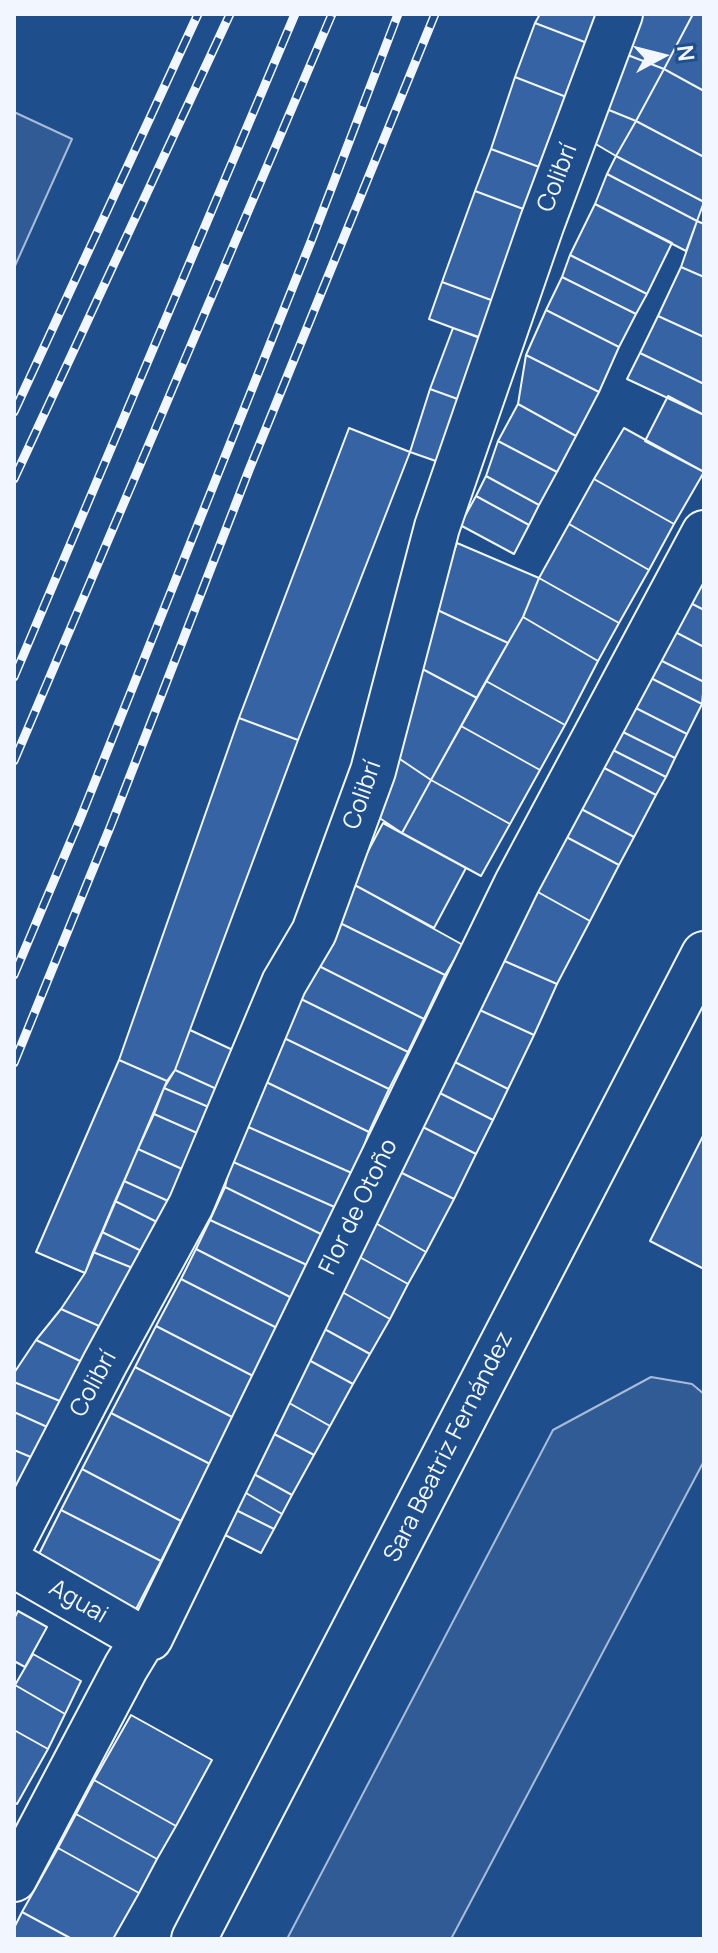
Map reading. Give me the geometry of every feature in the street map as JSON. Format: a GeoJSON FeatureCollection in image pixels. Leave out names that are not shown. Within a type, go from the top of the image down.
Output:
{"type":"FeatureCollection","features":[{"type":"Feature","properties":{"kind":"street","name":"Colibrí"},"geometry":{"type":"LineString","coordinates":[[14,1539],[191,1205],[284,983],[314,932],[373,771],[442,513],[542,223],[620,14]]}},
{"type":"Feature","properties":{"kind":"street","name":"Flor de Otoño"},"geometry":{"type":"LineString","coordinates":[[14,1879],[143,1639],[150,1638],[517,883],[704,533]]}},
{"type":"Feature","properties":{"kind":"street","name":"Sara Beatriz Fernández"},"geometry":{"type":"LineString","coordinates":[[194,1939],[704,954]]}},
{"type":"Feature","properties":{"kind":"street","name":"Aguai"},"geometry":{"type":"LineString","coordinates":[[14,1565],[143,1639]]}},
{"type":"Feature","properties":{"kind":"shaded area"},"geometry":{"type":"Polygon","coordinates":[[[14,112],[72,139],[14,268],[14,112]]]}},
{"type":"Feature","properties":{"kind":"shaded area"},"geometry":{"type":"Polygon","coordinates":[[[651,1377],[692,1384],[704,1394],[704,1461],[451,1939],[287,1939],[553,1430],[651,1377]]]}},
{"type":"Feature","properties":{"kind":"building"},"geometry":{"type":"Polygon","coordinates":[[[540,14],[609,14],[595,46],[535,23],[540,14]]]}},
{"type":"Feature","properties":{"kind":"building"},"geometry":{"type":"Polygon","coordinates":[[[639,14],[693,14],[664,69],[625,54],[639,14]]]}},
{"type":"Feature","properties":{"kind":"building"},"geometry":{"type":"Polygon","coordinates":[[[693,14],[704,14],[704,91],[664,69],[693,14]]]}},
{"type":"Feature","properties":{"kind":"building"},"geometry":{"type":"Polygon","coordinates":[[[535,23],[595,46],[574,100],[515,77],[535,23]]]}},
{"type":"Feature","properties":{"kind":"building"},"geometry":{"type":"Polygon","coordinates":[[[625,54],[664,69],[636,121],[604,108],[625,54]]]}},
{"type":"Feature","properties":{"kind":"building"},"geometry":{"type":"Polygon","coordinates":[[[664,69],[704,91],[704,157],[636,121],[664,69]]]}},
{"type":"Feature","properties":{"kind":"building"},"geometry":{"type":"Polygon","coordinates":[[[515,77],[574,100],[550,171],[491,149],[515,77]]]}},
{"type":"Feature","properties":{"kind":"building"},"geometry":{"type":"Polygon","coordinates":[[[604,108],[636,121],[616,156],[594,143],[604,108]]]}},
{"type":"Feature","properties":{"kind":"building"},"geometry":{"type":"Polygon","coordinates":[[[636,121],[704,157],[704,202],[616,156],[636,121]]]}},
{"type":"Feature","properties":{"kind":"building"},"geometry":{"type":"Polygon","coordinates":[[[491,149],[550,171],[534,213],[475,191],[491,149]]]}},
{"type":"Feature","properties":{"kind":"building"},"geometry":{"type":"Polygon","coordinates":[[[616,156],[704,202],[697,221],[607,174],[616,156]]]}},
{"type":"Feature","properties":{"kind":"building"},"geometry":{"type":"Polygon","coordinates":[[[607,174],[697,221],[686,251],[595,204],[607,174]]]}},
{"type":"Feature","properties":{"kind":"building"},"geometry":{"type":"Polygon","coordinates":[[[475,191],[534,213],[502,304],[442,282],[475,191]]]}},
{"type":"Feature","properties":{"kind":"building"},"geometry":{"type":"Polygon","coordinates":[[[595,204],[672,243],[647,294],[570,255],[595,204]]]}},
{"type":"Feature","properties":{"kind":"building"},"geometry":{"type":"Polygon","coordinates":[[[697,221],[704,224],[704,277],[681,267],[697,221]]]}},
{"type":"Feature","properties":{"kind":"building"},"geometry":{"type":"Polygon","coordinates":[[[570,255],[647,294],[636,314],[562,277],[570,255]]]}},
{"type":"Feature","properties":{"kind":"building"},"geometry":{"type":"Polygon","coordinates":[[[681,267],[704,277],[704,337],[658,316],[681,267]]]}},
{"type":"Feature","properties":{"kind":"building"},"geometry":{"type":"Polygon","coordinates":[[[562,277],[636,314],[619,347],[546,310],[562,277]]]}},
{"type":"Feature","properties":{"kind":"building"},"geometry":{"type":"Polygon","coordinates":[[[442,282],[502,304],[488,341],[429,319],[442,282]]]}},
{"type":"Feature","properties":{"kind":"building"},"geometry":{"type":"Polygon","coordinates":[[[546,310],[619,347],[599,392],[526,355],[546,310]]]}},
{"type":"Feature","properties":{"kind":"building"},"geometry":{"type":"Polygon","coordinates":[[[658,316],[704,337],[704,384],[640,353],[658,316]]]}},
{"type":"Feature","properties":{"kind":"building"},"geometry":{"type":"Polygon","coordinates":[[[453,328],[496,343],[474,405],[430,389],[453,328]]]}},
{"type":"Feature","properties":{"kind":"building"},"geometry":{"type":"Polygon","coordinates":[[[640,353],[704,384],[704,415],[627,379],[640,353]]]}},
{"type":"Feature","properties":{"kind":"building"},"geometry":{"type":"Polygon","coordinates":[[[526,355],[599,392],[576,436],[518,404],[526,355]]]}},
{"type":"Feature","properties":{"kind":"building"},"geometry":{"type":"Polygon","coordinates":[[[430,389],[474,405],[453,467],[410,452],[430,389]]]}},
{"type":"Feature","properties":{"kind":"building"},"geometry":{"type":"Polygon","coordinates":[[[668,396],[704,415],[704,472],[645,441],[668,396]]]}},
{"type":"Feature","properties":{"kind":"building"},"geometry":{"type":"Polygon","coordinates":[[[518,404],[576,436],[557,472],[498,441],[518,404]]]}},
{"type":"Feature","properties":{"kind":"building"},"geometry":{"type":"Polygon","coordinates":[[[349,428],[410,452],[298,740],[239,718],[349,428]]]}},
{"type":"Feature","properties":{"kind":"building"},"geometry":{"type":"Polygon","coordinates":[[[624,428],[704,472],[674,524],[594,479],[624,428]]]}},
{"type":"Feature","properties":{"kind":"building"},"geometry":{"type":"Polygon","coordinates":[[[498,441],[557,472],[539,505],[486,476],[498,441]]]}},
{"type":"Feature","properties":{"kind":"building"},"geometry":{"type":"Polygon","coordinates":[[[486,476],[539,505],[529,525],[476,496],[486,476]]]}},
{"type":"Feature","properties":{"kind":"building"},"geometry":{"type":"Polygon","coordinates":[[[594,479],[674,524],[649,570],[569,524],[594,479]]]}},
{"type":"Feature","properties":{"kind":"building"},"geometry":{"type":"Polygon","coordinates":[[[476,496],[529,525],[514,554],[460,525],[476,496]]]}},
{"type":"Feature","properties":{"kind":"building"},"geometry":{"type":"Polygon","coordinates":[[[569,524],[649,570],[619,623],[539,578],[569,524]]]}},
{"type":"Feature","properties":{"kind":"building"},"geometry":{"type":"Polygon","coordinates":[[[457,543],[539,578],[508,643],[431,607],[457,543]]]}},
{"type":"Feature","properties":{"kind":"building"},"geometry":{"type":"Polygon","coordinates":[[[704,553],[704,610],[675,595],[704,553]]]}},
{"type":"Feature","properties":{"kind":"building"},"geometry":{"type":"Polygon","coordinates":[[[539,578],[619,623],[598,661],[523,617],[539,578]]]}},
{"type":"Feature","properties":{"kind":"building"},"geometry":{"type":"Polygon","coordinates":[[[675,595],[704,610],[704,647],[660,624],[675,595]]]}},
{"type":"Feature","properties":{"kind":"building"},"geometry":{"type":"Polygon","coordinates":[[[431,607],[508,643],[477,698],[413,664],[431,607]]]}},
{"type":"Feature","properties":{"kind":"building"},"geometry":{"type":"Polygon","coordinates":[[[523,617],[598,661],[565,725],[486,681],[523,617]]]}},
{"type":"Feature","properties":{"kind":"building"},"geometry":{"type":"Polygon","coordinates":[[[660,624],[704,647],[704,682],[646,653],[660,624]]]}},
{"type":"Feature","properties":{"kind":"building"},"geometry":{"type":"Polygon","coordinates":[[[646,653],[704,682],[702,704],[637,671],[646,653]]]}},
{"type":"Feature","properties":{"kind":"building"},"geometry":{"type":"Polygon","coordinates":[[[413,664],[477,698],[431,780],[385,749],[413,664]]]}},
{"type":"Feature","properties":{"kind":"building"},"geometry":{"type":"Polygon","coordinates":[[[637,671],[702,704],[687,734],[622,701],[637,671]]]}},
{"type":"Feature","properties":{"kind":"building"},"geometry":{"type":"Polygon","coordinates":[[[486,681],[565,725],[540,770],[461,726],[486,681]]]}},
{"type":"Feature","properties":{"kind":"building"},"geometry":{"type":"Polygon","coordinates":[[[622,701],[687,734],[675,758],[611,726],[622,701]]]}},
{"type":"Feature","properties":{"kind":"building"},"geometry":{"type":"Polygon","coordinates":[[[239,718],[298,740],[175,1070],[167,1081],[119,1060],[239,718]]]}},
{"type":"Feature","properties":{"kind":"building"},"geometry":{"type":"Polygon","coordinates":[[[461,726],[540,770],[510,824],[431,780],[461,726]]]}},
{"type":"Feature","properties":{"kind":"building"},"geometry":{"type":"Polygon","coordinates":[[[611,726],[675,758],[666,777],[601,744],[611,726]]]}},
{"type":"Feature","properties":{"kind":"building"},"geometry":{"type":"Polygon","coordinates":[[[601,744],[666,777],[656,795],[591,761],[601,744]]]}},
{"type":"Feature","properties":{"kind":"building"},"geometry":{"type":"Polygon","coordinates":[[[385,749],[431,780],[402,833],[372,813],[385,749]]]}},
{"type":"Feature","properties":{"kind":"building"},"geometry":{"type":"Polygon","coordinates":[[[591,761],[656,795],[634,837],[570,803],[591,761]]]}},
{"type":"Feature","properties":{"kind":"building"},"geometry":{"type":"Polygon","coordinates":[[[431,780],[510,824],[481,876],[402,833],[431,780]]]}},
{"type":"Feature","properties":{"kind":"building"},"geometry":{"type":"Polygon","coordinates":[[[570,803],[634,837],[619,865],[557,832],[570,803]]]}},
{"type":"Feature","properties":{"kind":"building"},"geometry":{"type":"Polygon","coordinates":[[[383,823],[466,868],[434,928],[351,883],[383,823]]]}},
{"type":"Feature","properties":{"kind":"building"},"geometry":{"type":"Polygon","coordinates":[[[557,832],[619,865],[590,921],[527,886],[557,832]]]}},
{"type":"Feature","properties":{"kind":"building"},"geometry":{"type":"Polygon","coordinates":[[[351,883],[463,945],[445,975],[336,921],[351,883]]]}},
{"type":"Feature","properties":{"kind":"building"},"geometry":{"type":"Polygon","coordinates":[[[527,886],[590,921],[557,984],[493,956],[527,886]]]}},
{"type":"Feature","properties":{"kind":"building"},"geometry":{"type":"Polygon","coordinates":[[[336,921],[445,975],[424,1019],[315,964],[336,921]]]}},
{"type":"Feature","properties":{"kind":"building"},"geometry":{"type":"Polygon","coordinates":[[[493,956],[557,984],[534,1035],[471,1006],[493,956]]]}},
{"type":"Feature","properties":{"kind":"building"},"geometry":{"type":"Polygon","coordinates":[[[315,964],[424,1019],[408,1052],[299,998],[315,964]]]}},
{"type":"Feature","properties":{"kind":"building"},"geometry":{"type":"Polygon","coordinates":[[[299,998],[408,1052],[389,1089],[280,1036],[299,998]]]}},
{"type":"Feature","properties":{"kind":"building"},"geometry":{"type":"Polygon","coordinates":[[[471,1006],[534,1035],[508,1089],[445,1057],[471,1006]]]}},
{"type":"Feature","properties":{"kind":"building"},"geometry":{"type":"Polygon","coordinates":[[[190,1030],[250,1058],[232,1096],[175,1070],[190,1030]]]}},
{"type":"Feature","properties":{"kind":"building"},"geometry":{"type":"Polygon","coordinates":[[[280,1036],[389,1089],[369,1132],[260,1079],[280,1036]]]}},
{"type":"Feature","properties":{"kind":"building"},"geometry":{"type":"Polygon","coordinates":[[[445,1057],[508,1089],[493,1120],[430,1088],[445,1057]]]}},
{"type":"Feature","properties":{"kind":"building"},"geometry":{"type":"Polygon","coordinates":[[[119,1060],[167,1081],[85,1273],[36,1252],[119,1060]]]}},
{"type":"Feature","properties":{"kind":"building"},"geometry":{"type":"Polygon","coordinates":[[[175,1070],[232,1096],[225,1114],[164,1088],[175,1070]]]}},
{"type":"Feature","properties":{"kind":"building"},"geometry":{"type":"Polygon","coordinates":[[[260,1079],[369,1132],[354,1174],[246,1126],[260,1079]]]}},
{"type":"Feature","properties":{"kind":"building"},"geometry":{"type":"Polygon","coordinates":[[[164,1088],[225,1114],[213,1140],[154,1114],[164,1088]]]}},
{"type":"Feature","properties":{"kind":"building"},"geometry":{"type":"Polygon","coordinates":[[[430,1088],[493,1120],[476,1154],[413,1122],[430,1088]]]}},
{"type":"Feature","properties":{"kind":"building"},"geometry":{"type":"Polygon","coordinates":[[[154,1114],[213,1140],[193,1174],[138,1149],[154,1114]]]}},
{"type":"Feature","properties":{"kind":"building"},"geometry":{"type":"Polygon","coordinates":[[[413,1122],[476,1154],[454,1199],[390,1167],[413,1122]]]}},
{"type":"Feature","properties":{"kind":"building"},"geometry":{"type":"Polygon","coordinates":[[[246,1126],[354,1174],[339,1209],[231,1161],[246,1126]]]}},
{"type":"Feature","properties":{"kind":"building"},"geometry":{"type":"Polygon","coordinates":[[[704,1134],[704,1269],[650,1241],[704,1134]]]}},
{"type":"Feature","properties":{"kind":"building"},"geometry":{"type":"Polygon","coordinates":[[[138,1149],[193,1174],[177,1205],[124,1181],[138,1149]]]}},
{"type":"Feature","properties":{"kind":"building"},"geometry":{"type":"Polygon","coordinates":[[[231,1161],[339,1209],[329,1238],[225,1187],[231,1161]]]}},
{"type":"Feature","properties":{"kind":"building"},"geometry":{"type":"Polygon","coordinates":[[[390,1167],[454,1199],[426,1252],[365,1217],[390,1167]]]}},
{"type":"Feature","properties":{"kind":"building"},"geometry":{"type":"Polygon","coordinates":[[[124,1181],[177,1205],[167,1227],[115,1201],[124,1181]]]}},
{"type":"Feature","properties":{"kind":"building"},"geometry":{"type":"Polygon","coordinates":[[[225,1187],[329,1238],[309,1266],[210,1220],[225,1187]]]}},
{"type":"Feature","properties":{"kind":"building"},"geometry":{"type":"Polygon","coordinates":[[[115,1201],[167,1227],[152,1256],[102,1232],[115,1201]]]}},
{"type":"Feature","properties":{"kind":"building"},"geometry":{"type":"Polygon","coordinates":[[[365,1217],[426,1252],[408,1284],[347,1250],[365,1217]]]}},
{"type":"Feature","properties":{"kind":"building"},"geometry":{"type":"Polygon","coordinates":[[[210,1220],[309,1266],[292,1298],[196,1249],[210,1220]]]}},
{"type":"Feature","properties":{"kind":"building"},"geometry":{"type":"Polygon","coordinates":[[[102,1232],[152,1256],[145,1273],[93,1252],[102,1232]]]}},
{"type":"Feature","properties":{"kind":"building"},"geometry":{"type":"Polygon","coordinates":[[[196,1249],[292,1298],[277,1328],[181,1279],[196,1249]]]}},
{"type":"Feature","properties":{"kind":"building"},"geometry":{"type":"Polygon","coordinates":[[[347,1250],[408,1284],[390,1319],[328,1284],[347,1250]]]}},
{"type":"Feature","properties":{"kind":"building"},"geometry":{"type":"Polygon","coordinates":[[[93,1252],[145,1273],[117,1334],[61,1309],[85,1273],[93,1252]]]}},
{"type":"Feature","properties":{"kind":"building"},"geometry":{"type":"Polygon","coordinates":[[[181,1279],[277,1328],[255,1377],[156,1326],[181,1279]]]}},
{"type":"Feature","properties":{"kind":"building"},"geometry":{"type":"Polygon","coordinates":[[[328,1284],[390,1319],[370,1354],[310,1321],[328,1284]]]}},
{"type":"Feature","properties":{"kind":"building"},"geometry":{"type":"Polygon","coordinates":[[[61,1309],[117,1334],[99,1370],[36,1340],[61,1309]]]}},
{"type":"Feature","properties":{"kind":"building"},"geometry":{"type":"Polygon","coordinates":[[[310,1321],[370,1354],[353,1384],[294,1352],[310,1321]]]}},
{"type":"Feature","properties":{"kind":"building"},"geometry":{"type":"Polygon","coordinates":[[[156,1326],[255,1377],[234,1418],[135,1367],[156,1326]]]}},
{"type":"Feature","properties":{"kind":"building"},"geometry":{"type":"Polygon","coordinates":[[[36,1340],[99,1370],[79,1409],[14,1382],[14,1373],[36,1340]]]}},
{"type":"Feature","properties":{"kind":"building"},"geometry":{"type":"Polygon","coordinates":[[[294,1352],[353,1384],[330,1426],[275,1395],[294,1352]]]}},
{"type":"Feature","properties":{"kind":"building"},"geometry":{"type":"Polygon","coordinates":[[[135,1367],[234,1418],[210,1464],[111,1413],[135,1367]]]}},
{"type":"Feature","properties":{"kind":"building"},"geometry":{"type":"Polygon","coordinates":[[[14,1382],[79,1409],[65,1435],[14,1412],[14,1382]]]}},
{"type":"Feature","properties":{"kind":"building"},"geometry":{"type":"Polygon","coordinates":[[[275,1395],[330,1426],[314,1455],[261,1427],[275,1395]]]}},
{"type":"Feature","properties":{"kind":"building"},"geometry":{"type":"Polygon","coordinates":[[[14,1412],[65,1435],[50,1465],[14,1450],[14,1412]]]}},
{"type":"Feature","properties":{"kind":"building"},"geometry":{"type":"Polygon","coordinates":[[[111,1413],[210,1464],[181,1521],[82,1469],[111,1413]]]}},
{"type":"Feature","properties":{"kind":"building"},"geometry":{"type":"Polygon","coordinates":[[[261,1427],[314,1455],[292,1495],[243,1468],[261,1427]]]}},
{"type":"Feature","properties":{"kind":"building"},"geometry":{"type":"Polygon","coordinates":[[[14,1450],[50,1465],[34,1493],[14,1484],[14,1450]]]}},
{"type":"Feature","properties":{"kind":"building"},"geometry":{"type":"Polygon","coordinates":[[[243,1468],[292,1495],[282,1514],[234,1486],[243,1468]]]}},
{"type":"Feature","properties":{"kind":"building"},"geometry":{"type":"Polygon","coordinates":[[[82,1469],[181,1521],[161,1561],[61,1510],[82,1469]]]}},
{"type":"Feature","properties":{"kind":"building"},"geometry":{"type":"Polygon","coordinates":[[[234,1486],[282,1514],[274,1529],[224,1504],[234,1486]]]}},
{"type":"Feature","properties":{"kind":"building"},"geometry":{"type":"Polygon","coordinates":[[[224,1504],[274,1529],[261,1553],[213,1529],[224,1504]]]}},
{"type":"Feature","properties":{"kind":"building"},"geometry":{"type":"Polygon","coordinates":[[[61,1510],[161,1561],[133,1615],[34,1564],[61,1510]]]}},
{"type":"Feature","properties":{"kind":"building"},"geometry":{"type":"Polygon","coordinates":[[[18,1611],[47,1627],[25,1667],[14,1661],[14,1619],[18,1611]]]}},
{"type":"Feature","properties":{"kind":"building"},"geometry":{"type":"Polygon","coordinates":[[[33,1654],[81,1681],[65,1714],[15,1685],[33,1654]]]}},
{"type":"Feature","properties":{"kind":"building"},"geometry":{"type":"Polygon","coordinates":[[[15,1685],[65,1714],[48,1749],[14,1730],[15,1685]]]}},
{"type":"Feature","properties":{"kind":"building"},"geometry":{"type":"Polygon","coordinates":[[[131,1715],[212,1760],[176,1826],[94,1780],[131,1715]]]}},
{"type":"Feature","properties":{"kind":"building"},"geometry":{"type":"Polygon","coordinates":[[[14,1730],[48,1749],[17,1804],[14,1802],[14,1730]]]}},
{"type":"Feature","properties":{"kind":"building"},"geometry":{"type":"Polygon","coordinates":[[[94,1780],[176,1826],[157,1859],[76,1814],[94,1780]]]}},
{"type":"Feature","properties":{"kind":"building"},"geometry":{"type":"Polygon","coordinates":[[[76,1814],[157,1859],[139,1893],[58,1848],[76,1814]]]}},
{"type":"Feature","properties":{"kind":"building"},"geometry":{"type":"Polygon","coordinates":[[[58,1848],[139,1893],[113,1939],[72,1939],[22,1912],[58,1848]]]}},
{"type":"Feature","properties":{"kind":"building"},"geometry":{"type":"Polygon","coordinates":[[[22,1912],[72,1939],[14,1939],[14,1928],[22,1912]]]}},
{"type":"Feature","properties":{"kind":"railway"},"geometry":{"type":"LineString","coordinates":[[14,412],[198,14]]}},
{"type":"Feature","properties":{"kind":"railway"},"geometry":{"type":"LineString","coordinates":[[14,479],[230,14]]}},
{"type":"Feature","properties":{"kind":"railway"},"geometry":{"type":"LineString","coordinates":[[14,677],[295,14]]}},
{"type":"Feature","properties":{"kind":"railway"},"geometry":{"type":"LineString","coordinates":[[14,761],[332,14]]}},
{"type":"Feature","properties":{"kind":"railway"},"geometry":{"type":"LineString","coordinates":[[14,975],[80,819],[312,239],[398,14]]}},
{"type":"Feature","properties":{"kind":"railway"},"geometry":{"type":"LineString","coordinates":[[14,1063],[111,825],[249,470],[435,14]]}}]}
